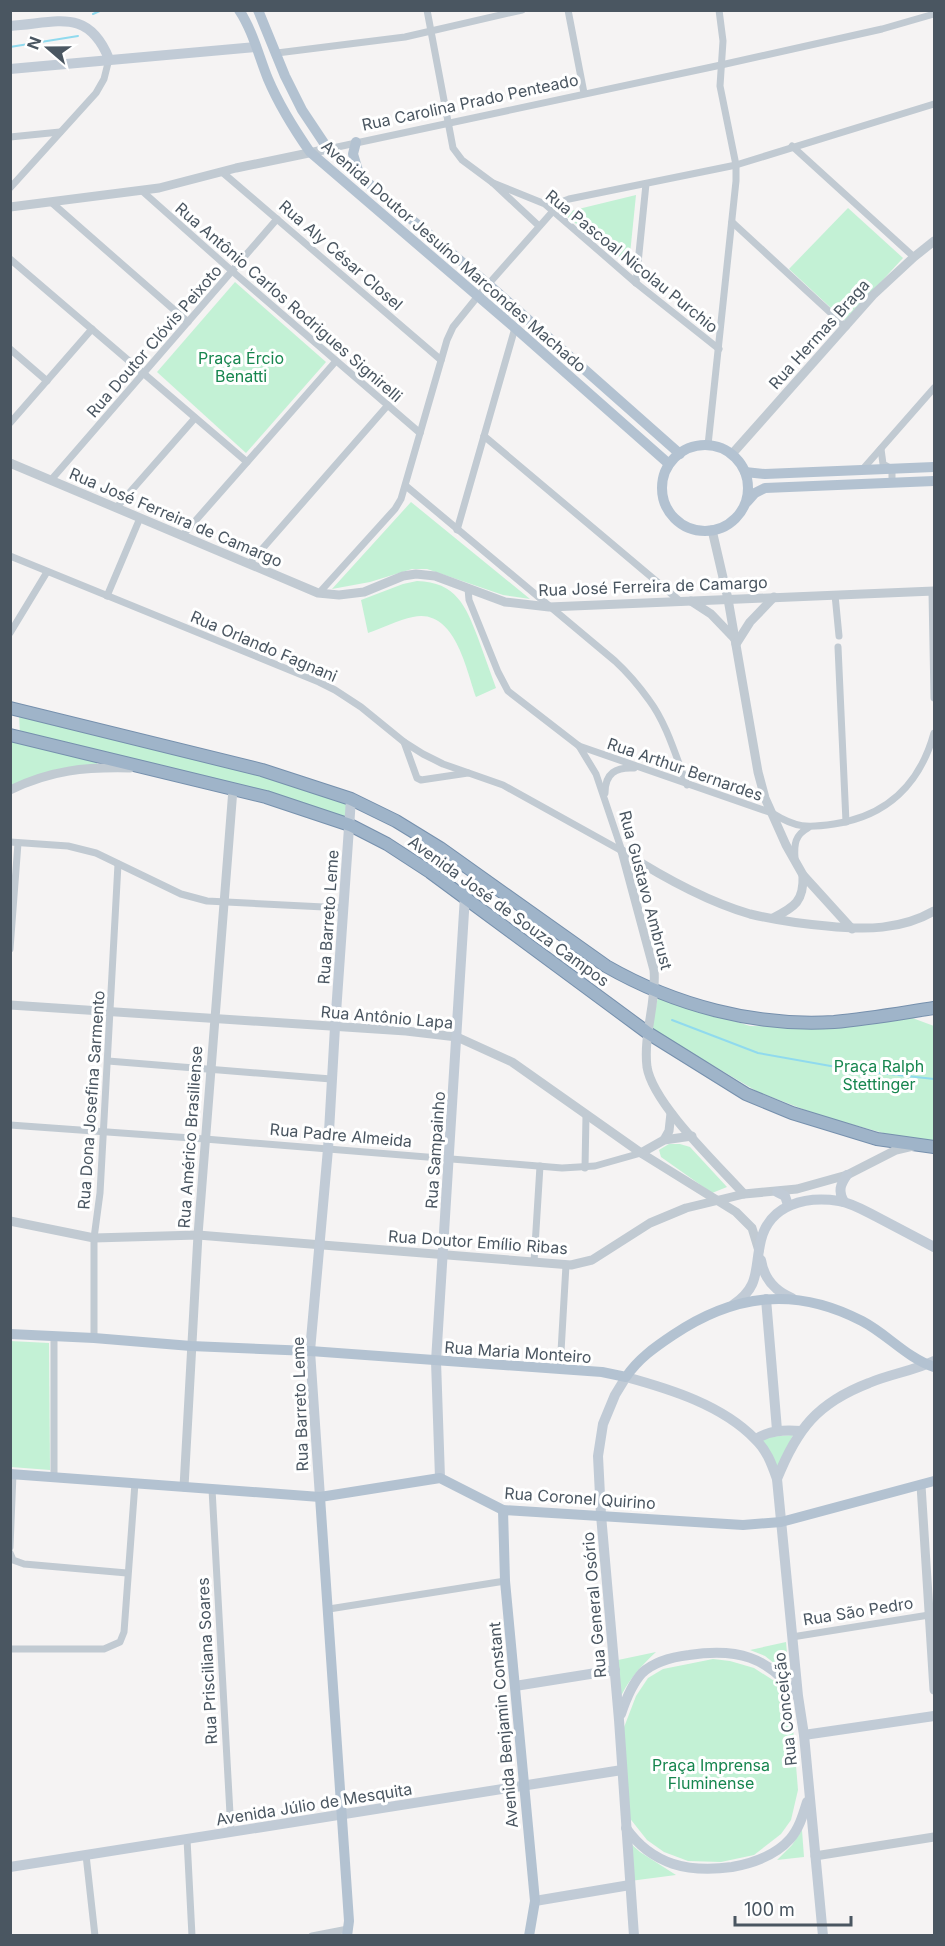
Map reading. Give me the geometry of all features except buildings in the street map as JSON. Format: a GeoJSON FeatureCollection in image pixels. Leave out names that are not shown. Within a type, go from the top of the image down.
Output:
{"type":"FeatureCollection","features":[{"type":"Feature","properties":{"kind":"highway","name":"Avenida José de Souza Campos"},"geometry":{"type":"LineString","coordinates":[[10,708],[262,770],[351,799],[413,830],[606,966],[631,981],[702,1006],[768,1021],[835,1022],[934,1008]]}},
{"type":"Feature","properties":{"kind":"highway","name":"Avenida José de Souza Campos"},"geometry":{"type":"LineString","coordinates":[[10,735],[266,796],[350,825],[387,844],[465,896],[648,1033],[746,1094],[792,1113],[877,1139],[934,1147]]}},
{"type":"Feature","properties":{"kind":"highway"},"geometry":{"type":"LineString","coordinates":[[465,896],[470,884],[477,883],[531,913]]}},
{"type":"Feature","properties":{"kind":"main road","name":"Avenida Doutor Jesuíno Marcondes Machado"},"geometry":{"type":"LineString","coordinates":[[239,10],[269,81],[287,117],[310,152],[669,464]]}},
{"type":"Feature","properties":{"kind":"main road","name":"Avenida Doutor Jesuíno Marcondes Machado"},"geometry":{"type":"LineString","coordinates":[[258,10],[285,76],[302,110],[328,149],[488,284],[680,454]]}},
{"type":"Feature","properties":{"kind":"main road"},"geometry":{"type":"LineString","coordinates":[[10,26],[69,22],[87,26],[104,45],[109,59]]}},
{"type":"Feature","properties":{"kind":"main road"},"geometry":{"type":"LineString","coordinates":[[10,69],[255,47]]}},
{"type":"Feature","properties":{"kind":"main road"},"geometry":{"type":"LineString","coordinates":[[287,117],[302,110]]}},
{"type":"Feature","properties":{"kind":"main road"},"geometry":{"type":"LineString","coordinates":[[357,142],[353,154],[359,174]]}},
{"type":"Feature","properties":{"kind":"main road"},"geometry":{"type":"LineString","coordinates":[[745,504],[748,483],[745,472],[740,462],[725,450],[708,445],[688,448],[669,464],[664,477],[663,491],[666,505],[674,517],[698,530],[712,530],[725,526],[737,517],[755,493],[765,488],[934,481]]}},
{"type":"Feature","properties":{"kind":"main road"},"geometry":{"type":"LineString","coordinates":[[745,472],[765,474],[934,467]]}},
{"type":"Feature","properties":{"kind":"main road","name":"Rua Barreto Leme"},"geometry":{"type":"LineString","coordinates":[[348,1932],[310,1351],[328,1149],[351,799]]}},
{"type":"Feature","properties":{"kind":"main road","name":"Rua Sampainho"},"geometry":{"type":"LineString","coordinates":[[440,1478],[436,1361],[465,896]]}},
{"type":"Feature","properties":{"kind":"main road"},"geometry":{"type":"LineString","coordinates":[[844,1202],[839,1194],[840,1184],[848,1175]]}},
{"type":"Feature","properties":{"kind":"main road"},"geometry":{"type":"LineString","coordinates":[[777,1192],[785,1196],[788,1205]]}},
{"type":"Feature","properties":{"kind":"main road"},"geometry":{"type":"LineString","coordinates":[[733,1305],[749,1291],[754,1282],[766,1225],[774,1215],[788,1205],[821,1200],[844,1202],[934,1247]]}},
{"type":"Feature","properties":{"kind":"main road"},"geometry":{"type":"LineString","coordinates":[[759,1251],[762,1270],[770,1282],[780,1293],[792,1298]]}},
{"type":"Feature","properties":{"kind":"main road","name":"Rua General Osório"},"geometry":{"type":"LineString","coordinates":[[634,1935],[620,1720],[601,1515],[598,1456],[599,1439],[608,1409],[633,1366],[654,1348],[697,1319],[733,1305],[766,1299],[792,1298],[824,1305],[863,1321],[932,1364]]}},
{"type":"Feature","properties":{"kind":"main road"},"geometry":{"type":"LineString","coordinates":[[766,1299],[777,1430]]}},
{"type":"Feature","properties":{"kind":"main road","name":"Rua Maria Monteiro"},"geometry":{"type":"LineString","coordinates":[[10,1334],[310,1351],[602,1372],[671,1391],[720,1413],[756,1439],[768,1456],[777,1479]]}},
{"type":"Feature","properties":{"kind":"main road"},"geometry":{"type":"LineString","coordinates":[[777,1479],[801,1431],[823,1409],[869,1383],[932,1364]]}},
{"type":"Feature","properties":{"kind":"main road"},"geometry":{"type":"LineString","coordinates":[[756,1439],[777,1430],[801,1431]]}},
{"type":"Feature","properties":{"kind":"main road"},"geometry":{"type":"LineString","coordinates":[[12,1474],[320,1497],[440,1478]]}},
{"type":"Feature","properties":{"kind":"main road","name":"Rua Coronel Quirino"},"geometry":{"type":"LineString","coordinates":[[440,1478],[503,1510],[743,1525],[781,1522],[934,1481]]}},
{"type":"Feature","properties":{"kind":"main road","name":"Rua Conceição"},"geometry":{"type":"LineString","coordinates":[[777,1479],[823,1935]]}},
{"type":"Feature","properties":{"kind":"main road","name":"Avenida Benjamin Constant"},"geometry":{"type":"LineString","coordinates":[[503,1510],[506,1581],[535,1901],[529,1935]]}},
{"type":"Feature","properties":{"kind":"main road"},"geometry":{"type":"LineString","coordinates":[[620,1720],[630,1690],[643,1673],[659,1661],[697,1654],[731,1653],[755,1659],[782,1676],[798,1696]]}},
{"type":"Feature","properties":{"kind":"main road"},"geometry":{"type":"LineString","coordinates":[[515,1686],[615,1670]]}},
{"type":"Feature","properties":{"kind":"main road"},"geometry":{"type":"LineString","coordinates":[[804,1735],[934,1716]]}},
{"type":"Feature","properties":{"kind":"main road","name":"Avenida Júlio de Mesquita"},"geometry":{"type":"LineString","coordinates":[[10,1867],[622,1770]]}},
{"type":"Feature","properties":{"kind":"main road"},"geometry":{"type":"LineString","coordinates":[[626,1828],[644,1849],[673,1864],[693,1869],[745,1865],[768,1856],[789,1840],[804,1813],[809,1791]]}},
{"type":"Feature","properties":{"kind":"main road"},"geometry":{"type":"LineString","coordinates":[[535,1901],[630,1885]]}},
{"type":"Feature","properties":{"kind":"street","name":"Rua Pascoal Nicolau Purchio"},"geometry":{"type":"LineString","coordinates":[[427,10],[433,31],[453,148],[462,160],[493,183],[539,226]]}},
{"type":"Feature","properties":{"kind":"street"},"geometry":{"type":"LineString","coordinates":[[277,53],[405,37],[522,10]]}},
{"type":"Feature","properties":{"kind":"street"},"geometry":{"type":"LineString","coordinates":[[568,10],[584,93]]}},
{"type":"Feature","properties":{"kind":"street"},"geometry":{"type":"LineString","coordinates":[[708,445],[736,165],[720,86],[723,41],[719,10]]}},
{"type":"Feature","properties":{"kind":"street","name":"Rua Carolina Prado Penteado"},"geometry":{"type":"LineString","coordinates":[[10,207],[141,190],[721,65],[934,14]]}},
{"type":"Feature","properties":{"kind":"street"},"geometry":{"type":"LineString","coordinates":[[10,188],[96,93],[104,79],[109,59]]}},
{"type":"Feature","properties":{"kind":"street"},"geometry":{"type":"LineString","coordinates":[[319,593],[395,509],[406,486],[441,360],[453,327],[561,202],[736,165],[934,104]]}},
{"type":"Feature","properties":{"kind":"street"},"geometry":{"type":"LineString","coordinates":[[10,137],[60,132]]}},
{"type":"Feature","properties":{"kind":"street"},"geometry":{"type":"LineString","coordinates":[[792,146],[914,257]]}},
{"type":"Feature","properties":{"kind":"street","name":"Rua Aly César Closel"},"geometry":{"type":"LineString","coordinates":[[222,172],[441,360]]}},
{"type":"Feature","properties":{"kind":"street","name":"Rua Pascoal Nicolau Purchio"},"geometry":{"type":"LineString","coordinates":[[493,183],[540,200],[636,283],[719,349]]}},
{"type":"Feature","properties":{"kind":"street"},"geometry":{"type":"LineString","coordinates":[[636,283],[646,184]]}},
{"type":"Feature","properties":{"kind":"street","name":"Rua Antônio Carlos Rodrigues Signirelli"},"geometry":{"type":"LineString","coordinates":[[141,190],[420,433]]}},
{"type":"Feature","properties":{"kind":"street"},"geometry":{"type":"LineString","coordinates":[[51,202],[188,322]]}},
{"type":"Feature","properties":{"kind":"street","name":"Rua Doutor Clóvis Peixoto"},"geometry":{"type":"LineString","coordinates":[[51,480],[277,219]]}},
{"type":"Feature","properties":{"kind":"street"},"geometry":{"type":"LineString","coordinates":[[732,222],[846,327]]}},
{"type":"Feature","properties":{"kind":"street","name":"Rua Hermas Braga"},"geometry":{"type":"LineString","coordinates":[[732,454],[873,295],[934,241]]}},
{"type":"Feature","properties":{"kind":"street"},"geometry":{"type":"LineString","coordinates":[[10,259],[247,462]]}},
{"type":"Feature","properties":{"kind":"street"},"geometry":{"type":"LineString","coordinates":[[457,530],[515,328]]}},
{"type":"Feature","properties":{"kind":"street"},"geometry":{"type":"LineString","coordinates":[[10,423],[92,329]]}},
{"type":"Feature","properties":{"kind":"street"},"geometry":{"type":"LineString","coordinates":[[10,349],[47,381]]}},
{"type":"Feature","properties":{"kind":"street"},"geometry":{"type":"LineString","coordinates":[[183,536],[336,361]]}},
{"type":"Feature","properties":{"kind":"street"},"geometry":{"type":"LineString","coordinates":[[862,470],[934,388]]}},
{"type":"Feature","properties":{"kind":"street"},"geometry":{"type":"LineString","coordinates":[[249,564],[388,405]]}},
{"type":"Feature","properties":{"kind":"street"},"geometry":{"type":"LineString","coordinates":[[117,508],[195,418]]}},
{"type":"Feature","properties":{"kind":"street"},"geometry":{"type":"LineString","coordinates":[[484,436],[686,601],[711,614],[736,642]]}},
{"type":"Feature","properties":{"kind":"street"},"geometry":{"type":"LineString","coordinates":[[881,448],[883,464],[892,469],[892,483]]}},
{"type":"Feature","properties":{"kind":"street","name":"Rua José Ferreira de Camargo"},"geometry":{"type":"LineString","coordinates":[[10,463],[319,593],[339,595],[364,592],[403,576],[416,574],[435,576],[505,603],[549,607],[728,598],[933,592]]}},
{"type":"Feature","properties":{"kind":"street"},"geometry":{"type":"LineString","coordinates":[[406,486],[615,661],[651,701],[662,721],[687,785]]}},
{"type":"Feature","properties":{"kind":"street"},"geometry":{"type":"LineString","coordinates":[[107,596],[140,518]]}},
{"type":"Feature","properties":{"kind":"street"},"geometry":{"type":"LineString","coordinates":[[712,530],[728,598],[758,772],[765,798],[786,845],[803,875],[852,929]]}},
{"type":"Feature","properties":{"kind":"street","name":"Rua Orlando Fagnani"},"geometry":{"type":"LineString","coordinates":[[10,556],[319,682],[335,690],[377,719],[404,742],[443,764],[503,785],[622,851]]}},
{"type":"Feature","properties":{"kind":"street"},"geometry":{"type":"LineString","coordinates":[[10,633],[47,572]]}},
{"type":"Feature","properties":{"kind":"street","name":"Rua Arthur Bernardes"},"geometry":{"type":"LineString","coordinates":[[468,590],[469,600],[508,691],[579,746],[772,813],[793,825],[808,828],[846,822],[885,807],[911,782],[923,762],[934,733]]}},
{"type":"Feature","properties":{"kind":"street"},"geometry":{"type":"LineString","coordinates":[[933,592],[934,698]]}},
{"type":"Feature","properties":{"kind":"street"},"geometry":{"type":"LineString","coordinates":[[836,595],[839,636]]}},
{"type":"Feature","properties":{"kind":"street"},"geometry":{"type":"LineString","coordinates":[[736,642],[750,622],[774,597]]}},
{"type":"Feature","properties":{"kind":"street"},"geometry":{"type":"LineString","coordinates":[[838,647],[846,822]]}},
{"type":"Feature","properties":{"kind":"street"},"geometry":{"type":"LineString","coordinates":[[404,742],[417,778],[421,780],[470,773]]}},
{"type":"Feature","properties":{"kind":"street","name":"Rua Gustavo Ambrust"},"geometry":{"type":"LineString","coordinates":[[579,746],[596,774],[605,798],[622,851],[654,970],[647,1067],[657,1092],[671,1113],[744,1194]]}},
{"type":"Feature","properties":{"kind":"street"},"geometry":{"type":"LineString","coordinates":[[10,790],[47,775],[69,770],[100,767],[150,769]]}},
{"type":"Feature","properties":{"kind":"street"},"geometry":{"type":"LineString","coordinates":[[605,798],[605,784],[612,772],[626,767],[641,768]]}},
{"type":"Feature","properties":{"kind":"street","name":"Rua Américo Brasiliense"},"geometry":{"type":"LineString","coordinates":[[184,1487],[198,1235],[233,789]]}},
{"type":"Feature","properties":{"kind":"street"},"geometry":{"type":"LineString","coordinates":[[795,861],[794,850],[797,836],[808,828]]}},
{"type":"Feature","properties":{"kind":"street"},"geometry":{"type":"LineString","coordinates":[[10,949],[14,843],[83,849],[181,894],[207,901],[344,908]]}},
{"type":"Feature","properties":{"kind":"street"},"geometry":{"type":"LineString","coordinates":[[622,851],[656,872],[703,895],[750,913],[773,918],[852,929],[881,928],[905,924],[934,911]]}},
{"type":"Feature","properties":{"kind":"street","name":"Rua Dona Josefina Sarmento"},"geometry":{"type":"LineString","coordinates":[[94,1338],[94,1238],[100,1193],[118,864]]}},
{"type":"Feature","properties":{"kind":"street"},"geometry":{"type":"LineString","coordinates":[[773,918],[796,904],[804,889],[803,875]]}},
{"type":"Feature","properties":{"kind":"street","name":"Rua Antônio Lapa"},"geometry":{"type":"LineString","coordinates":[[10,1005],[457,1037],[512,1062],[641,1153],[736,1212],[752,1228],[759,1251]]}},
{"type":"Feature","properties":{"kind":"street"},"geometry":{"type":"LineString","coordinates":[[108,1061],[332,1079]]}},
{"type":"Feature","properties":{"kind":"street"},"geometry":{"type":"LineString","coordinates":[[664,1140],[669,1131],[671,1113]]}},
{"type":"Feature","properties":{"kind":"street"},"geometry":{"type":"LineString","coordinates":[[585,1168],[586,1115]]}},
{"type":"Feature","properties":{"kind":"street","name":"Rua Padre Almeida"},"geometry":{"type":"LineString","coordinates":[[10,1125],[585,1168],[641,1153],[664,1140]]}},
{"type":"Feature","properties":{"kind":"street"},"geometry":{"type":"LineString","coordinates":[[664,1140],[692,1136]]}},
{"type":"Feature","properties":{"kind":"street","name":"Rua Doutor Emílio Ribas"},"geometry":{"type":"LineString","coordinates":[[10,1221],[94,1238],[198,1235],[443,1256],[566,1265],[580,1264],[592,1260],[650,1223],[686,1208],[744,1194],[797,1189],[848,1175],[896,1150],[921,1145]]}},
{"type":"Feature","properties":{"kind":"street"},"geometry":{"type":"LineString","coordinates":[[534,1262],[540,1166]]}},
{"type":"Feature","properties":{"kind":"street"},"geometry":{"type":"LineString","coordinates":[[560,1369],[566,1265]]}},
{"type":"Feature","properties":{"kind":"street"},"geometry":{"type":"LineString","coordinates":[[54,1337],[54,1476]]}},
{"type":"Feature","properties":{"kind":"street"},"geometry":{"type":"LineString","coordinates":[[10,1547],[12,1474]]}},
{"type":"Feature","properties":{"kind":"street"},"geometry":{"type":"LineString","coordinates":[[10,1649],[104,1649],[120,1642],[124,1632],[135,1484]]}},
{"type":"Feature","properties":{"kind":"street"},"geometry":{"type":"LineString","coordinates":[[921,1485],[931,1586],[929,1615],[934,1690]]}},
{"type":"Feature","properties":{"kind":"street","name":"Rua Prisciliana Soares"},"geometry":{"type":"LineString","coordinates":[[212,1489],[231,1832]]}},
{"type":"Feature","properties":{"kind":"street"},"geometry":{"type":"LineString","coordinates":[[10,1553],[13,1560],[24,1564],[127,1573]]}},
{"type":"Feature","properties":{"kind":"street"},"geometry":{"type":"LineString","coordinates":[[328,1609],[506,1581]]}},
{"type":"Feature","properties":{"kind":"street","name":"Rua São Pedro"},"geometry":{"type":"LineString","coordinates":[[792,1636],[929,1615]]}},
{"type":"Feature","properties":{"kind":"street"},"geometry":{"type":"LineString","coordinates":[[814,1856],[934,1837]]}},
{"type":"Feature","properties":{"kind":"street"},"geometry":{"type":"LineString","coordinates":[[186,1839],[192,1935]]}},
{"type":"Feature","properties":{"kind":"street"},"geometry":{"type":"LineString","coordinates":[[86,1855],[95,1935]]}},
{"type":"Feature","properties":{"kind":"street"},"geometry":{"type":"LineString","coordinates":[[312,1935],[348,1932]]}},
{"type":"Feature","properties":{"kind":"green space"},"geometry":{"type":"Polygon","coordinates":[[[636,195],[629,264],[562,213],[636,195]]]}},
{"type":"Feature","properties":{"kind":"green space"},"geometry":{"type":"Polygon","coordinates":[[[848,208],[903,258],[845,321],[789,269],[848,208]]]}},
{"type":"Feature","properties":{"kind":"green space","name":"Praça Ércio Benatti"},"geometry":{"type":"Polygon","coordinates":[[[235,282],[326,362],[246,453],[157,372],[235,282]]]}},
{"type":"Feature","properties":{"kind":"green space"},"geometry":{"type":"Polygon","coordinates":[[[411,502],[530,599],[503,595],[427,569],[412,569],[370,582],[332,589],[411,502]]]}},
{"type":"Feature","properties":{"kind":"green space"},"geometry":{"type":"Polygon","coordinates":[[[417,581],[441,586],[450,591],[464,606],[474,626],[496,688],[476,697],[463,657],[449,631],[439,622],[427,617],[413,617],[368,633],[361,600],[417,581]]]}},
{"type":"Feature","properties":{"kind":"green space"},"geometry":{"type":"Polygon","coordinates":[[[19,714],[266,775],[348,801],[347,820],[20,735],[19,714]]]}},
{"type":"Feature","properties":{"kind":"green space"},"geometry":{"type":"Polygon","coordinates":[[[11,741],[97,759],[97,765],[11,786],[11,741]]]}},
{"type":"Feature","properties":{"kind":"green space","name":"Praça Ralph Stettinger"},"geometry":{"type":"Polygon","coordinates":[[[658,997],[750,1026],[829,1027],[907,1016],[934,1026],[934,1141],[887,1134],[821,1116],[758,1092],[651,1029],[658,997]]]}},
{"type":"Feature","properties":{"kind":"green space"},"geometry":{"type":"Polygon","coordinates":[[[669,1144],[690,1147],[727,1187],[712,1193],[661,1157],[659,1150],[669,1144]]]}},
{"type":"Feature","properties":{"kind":"green space"},"geometry":{"type":"Polygon","coordinates":[[[10,1341],[49,1343],[50,1470],[11,1467],[10,1341]]]}},
{"type":"Feature","properties":{"kind":"green space"},"geometry":{"type":"Polygon","coordinates":[[[793,1435],[777,1468],[761,1440],[766,1437],[793,1435]]]}},
{"type":"Feature","properties":{"kind":"green space"},"geometry":{"type":"Polygon","coordinates":[[[786,1642],[789,1675],[765,1656],[750,1650],[786,1642]]]}},
{"type":"Feature","properties":{"kind":"green space"},"geometry":{"type":"Polygon","coordinates":[[[656,1652],[634,1675],[619,1701],[618,1660],[656,1652]]]}},
{"type":"Feature","properties":{"kind":"green space","name":"Praça Imprensa Fluminense"},"geometry":{"type":"Polygon","coordinates":[[[713,1659],[754,1668],[779,1684],[791,1703],[798,1790],[791,1820],[781,1834],[754,1855],[721,1862],[688,1861],[664,1852],[647,1840],[628,1816],[623,1730],[636,1696],[648,1678],[663,1669],[713,1659]]]}},
{"type":"Feature","properties":{"kind":"green space"},"geometry":{"type":"Polygon","coordinates":[[[802,1830],[804,1857],[777,1860],[792,1845],[802,1830]]]}},
{"type":"Feature","properties":{"kind":"green space"},"geometry":{"type":"Polygon","coordinates":[[[629,1842],[640,1852],[676,1875],[630,1881],[629,1842]]]}},
{"type":"Feature","properties":{"kind":"waterway"},"geometry":{"type":"LineString","coordinates":[[93,14],[102,10]]}},
{"type":"Feature","properties":{"kind":"waterway"},"geometry":{"type":"LineString","coordinates":[[10,47],[78,36]]}},
{"type":"Feature","properties":{"kind":"waterway"},"geometry":{"type":"LineString","coordinates":[[672,1020],[758,1053],[853,1070],[934,1079]]}}]}
